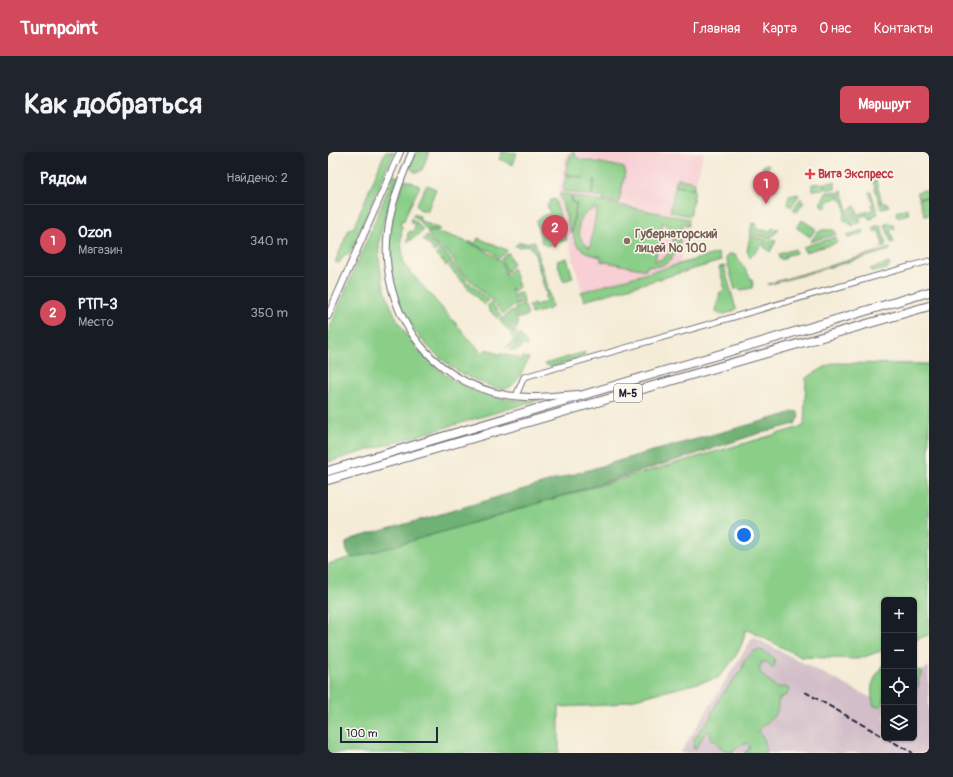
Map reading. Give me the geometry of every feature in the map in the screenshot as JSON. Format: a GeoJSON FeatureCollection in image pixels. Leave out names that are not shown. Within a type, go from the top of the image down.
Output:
{"type":"FeatureCollection","features":[{"type":"Feature","properties":{"kind":"highway","name":"М-5"},"geometry":{"type":"LineString","coordinates":[[328,471],[929,292]]}},
{"type":"Feature","properties":{"kind":"highway","name":"М-5"},"geometry":{"type":"LineString","coordinates":[[328,480],[929,306]]}},
{"type":"Feature","properties":{"kind":"street"},"geometry":{"type":"LineString","coordinates":[[328,316],[400,152]]}},
{"type":"Feature","properties":{"kind":"street"},"geometry":{"type":"LineString","coordinates":[[412,152],[390,214],[386,245],[386,259],[393,296],[403,319],[418,343],[443,367],[456,376],[488,390],[516,396],[588,393]]}},
{"type":"Feature","properties":{"kind":"street"},"geometry":{"type":"LineString","coordinates":[[392,170],[403,175]]}},
{"type":"Feature","properties":{"kind":"street"},"geometry":{"type":"LineString","coordinates":[[516,396],[524,377],[929,261]]}},
{"type":"Feature","properties":{"kind":"shaded area","name":"Губернаторский лицей № 100"},"geometry":{"type":"Polygon","coordinates":[[[568,152],[704,152],[694,189],[675,186],[669,214],[689,218],[680,264],[582,291],[557,199],[564,162],[568,152]]]}},
{"type":"Feature","properties":{"kind":"shaded area"},"geometry":{"type":"Polygon","coordinates":[[[753,637],[881,703],[881,741],[917,741],[917,676],[929,666],[929,753],[680,753],[753,637]]]}},
{"type":"Feature","properties":{"kind":"green space"},"geometry":{"type":"Polygon","coordinates":[[[385,152],[394,152],[349,255],[345,254],[339,263],[335,262],[349,229],[354,227],[385,152]]]}},
{"type":"Feature","properties":{"kind":"green space"},"geometry":{"type":"Polygon","coordinates":[[[415,152],[429,152],[422,170],[419,172],[415,172],[410,168],[415,152]]]}},
{"type":"Feature","properties":{"kind":"green space"},"geometry":{"type":"Polygon","coordinates":[[[502,152],[517,153],[513,165],[499,159],[502,152]]]}},
{"type":"Feature","properties":{"kind":"green space"},"geometry":{"type":"Polygon","coordinates":[[[572,152],[574,152],[576,157],[580,159],[622,167],[625,169],[619,203],[603,200],[604,198],[592,195],[595,180],[591,196],[563,191],[566,175],[584,178],[566,174],[567,163],[572,152]]]}},
{"type":"Feature","properties":{"kind":"green space"},"geometry":{"type":"Polygon","coordinates":[[[766,164],[769,165],[765,178],[761,177],[763,166],[766,164]]]}},
{"type":"Feature","properties":{"kind":"green space"},"geometry":{"type":"Polygon","coordinates":[[[394,175],[399,177],[382,226],[379,256],[382,280],[400,325],[414,345],[431,363],[450,378],[471,389],[494,397],[506,399],[542,399],[328,462],[328,332],[394,175]]]}},
{"type":"Feature","properties":{"kind":"green space"},"geometry":{"type":"Polygon","coordinates":[[[677,179],[695,182],[694,189],[675,185],[677,179]]]}},
{"type":"Feature","properties":{"kind":"green space"},"geometry":{"type":"Polygon","coordinates":[[[406,180],[420,186],[404,221],[402,220],[400,225],[402,226],[401,241],[404,265],[482,353],[487,349],[495,353],[517,357],[517,359],[522,360],[522,357],[529,358],[518,379],[508,388],[496,388],[455,369],[430,348],[418,335],[401,307],[395,291],[390,261],[390,228],[394,209],[404,181],[406,180]]]}},
{"type":"Feature","properties":{"kind":"green space"},"geometry":{"type":"Polygon","coordinates":[[[876,181],[882,203],[887,203],[889,206],[881,209],[873,182],[876,181]]]}},
{"type":"Feature","properties":{"kind":"green space"},"geometry":{"type":"Polygon","coordinates":[[[835,182],[835,189],[826,189],[825,183],[835,182]]]}},
{"type":"Feature","properties":{"kind":"green space"},"geometry":{"type":"Polygon","coordinates":[[[824,183],[824,189],[813,190],[812,184],[824,183]]]}},
{"type":"Feature","properties":{"kind":"green space"},"geometry":{"type":"Polygon","coordinates":[[[427,185],[436,189],[427,212],[419,209],[416,205],[427,185]]]}},
{"type":"Feature","properties":{"kind":"green space"},"geometry":{"type":"Polygon","coordinates":[[[675,186],[695,190],[690,216],[670,212],[675,186]]]}},
{"type":"Feature","properties":{"kind":"green space"},"geometry":{"type":"Polygon","coordinates":[[[925,190],[927,194],[929,194],[929,197],[919,198],[917,192],[925,190]]]}},
{"type":"Feature","properties":{"kind":"green space"},"geometry":{"type":"Polygon","coordinates":[[[842,191],[853,226],[843,219],[845,208],[842,200],[839,198],[839,192],[842,191]]]}},
{"type":"Feature","properties":{"kind":"green space"},"geometry":{"type":"Polygon","coordinates":[[[827,192],[837,192],[837,198],[829,201],[825,208],[820,204],[827,192]]]}},
{"type":"Feature","properties":{"kind":"green space"},"geometry":{"type":"Polygon","coordinates":[[[869,192],[871,192],[878,214],[873,215],[874,218],[869,219],[867,215],[859,217],[861,222],[855,224],[850,208],[855,206],[858,214],[873,210],[871,205],[873,204],[869,192]]]}},
{"type":"Feature","properties":{"kind":"green space"},"geometry":{"type":"Polygon","coordinates":[[[560,193],[572,196],[571,202],[576,204],[571,234],[560,196],[560,193]]]}},
{"type":"Feature","properties":{"kind":"green space"},"geometry":{"type":"Polygon","coordinates":[[[799,195],[791,207],[787,204],[789,196],[799,195]]]}},
{"type":"Feature","properties":{"kind":"green space"},"geometry":{"type":"Polygon","coordinates":[[[573,196],[689,219],[688,226],[683,225],[677,249],[670,261],[664,265],[656,267],[647,266],[646,270],[601,261],[601,257],[582,250],[577,245],[574,238],[573,223],[577,204],[572,202],[573,196]],[[597,208],[590,210],[585,214],[579,225],[580,237],[589,247],[590,247],[597,208]],[[663,222],[655,261],[662,259],[667,255],[673,244],[672,232],[663,222]]]}},
{"type":"Feature","properties":{"kind":"green space"},"geometry":{"type":"Polygon","coordinates":[[[801,198],[804,203],[799,207],[800,208],[797,212],[793,209],[801,198]]]}},
{"type":"Feature","properties":{"kind":"green space"},"geometry":{"type":"Polygon","coordinates":[[[929,198],[929,215],[925,216],[919,199],[929,198]]]}},
{"type":"Feature","properties":{"kind":"green space"},"geometry":{"type":"Polygon","coordinates":[[[555,199],[567,240],[547,246],[542,243],[536,221],[542,216],[550,213],[547,206],[551,200],[555,199]]]}},
{"type":"Feature","properties":{"kind":"green space"},"geometry":{"type":"Polygon","coordinates":[[[907,208],[909,214],[897,217],[896,212],[907,208]]]}},
{"type":"Feature","properties":{"kind":"green space"},"geometry":{"type":"Polygon","coordinates":[[[412,215],[420,216],[419,220],[440,229],[426,230],[412,215]]]}},
{"type":"Feature","properties":{"kind":"green space"},"geometry":{"type":"Polygon","coordinates":[[[411,218],[423,231],[407,242],[408,233],[410,231],[413,232],[415,225],[411,222],[411,218]]]}},
{"type":"Feature","properties":{"kind":"green space"},"geometry":{"type":"Polygon","coordinates":[[[802,220],[816,229],[810,237],[797,228],[802,220]]]}},
{"type":"Feature","properties":{"kind":"green space"},"geometry":{"type":"Polygon","coordinates":[[[752,223],[757,224],[756,229],[770,231],[772,228],[779,229],[771,238],[750,234],[752,223]]]}},
{"type":"Feature","properties":{"kind":"green space"},"geometry":{"type":"Polygon","coordinates":[[[890,223],[895,229],[890,230],[894,242],[891,243],[885,224],[890,223]]]}},
{"type":"Feature","properties":{"kind":"green space"},"geometry":{"type":"Polygon","coordinates":[[[881,225],[886,244],[885,246],[880,247],[883,245],[879,231],[874,231],[873,227],[881,225]]]}},
{"type":"Feature","properties":{"kind":"green space"},"geometry":{"type":"Polygon","coordinates":[[[822,230],[834,230],[837,234],[810,242],[817,233],[822,230]]]}},
{"type":"Feature","properties":{"kind":"green space"},"geometry":{"type":"Polygon","coordinates":[[[863,230],[864,233],[848,238],[847,235],[863,230]]]}},
{"type":"Feature","properties":{"kind":"green space"},"geometry":{"type":"Polygon","coordinates":[[[432,231],[467,242],[493,255],[501,262],[506,275],[513,268],[519,287],[514,291],[512,288],[511,289],[517,305],[511,307],[503,314],[491,299],[465,276],[448,253],[432,241],[427,233],[432,231]]]}},
{"type":"Feature","properties":{"kind":"green space"},"geometry":{"type":"Polygon","coordinates":[[[426,236],[439,248],[434,252],[432,250],[433,249],[423,240],[426,236]]]}},
{"type":"Feature","properties":{"kind":"green space"},"geometry":{"type":"Polygon","coordinates":[[[750,236],[767,240],[750,258],[747,251],[750,236]]]}},
{"type":"Feature","properties":{"kind":"green space"},"geometry":{"type":"Polygon","coordinates":[[[836,237],[837,243],[805,252],[803,247],[836,237]]]}},
{"type":"Feature","properties":{"kind":"green space"},"geometry":{"type":"Polygon","coordinates":[[[478,238],[507,250],[499,258],[491,251],[469,243],[470,241],[476,243],[478,238]]]}},
{"type":"Feature","properties":{"kind":"green space"},"geometry":{"type":"Polygon","coordinates":[[[769,240],[776,241],[770,252],[763,246],[769,240]]]}},
{"type":"Feature","properties":{"kind":"green space"},"geometry":{"type":"Polygon","coordinates":[[[535,242],[540,260],[537,261],[530,245],[519,247],[515,246],[518,243],[535,242]]]}},
{"type":"Feature","properties":{"kind":"green space"},"geometry":{"type":"Polygon","coordinates":[[[890,248],[890,250],[768,285],[768,284],[890,248]]]}},
{"type":"Feature","properties":{"kind":"green space"},"geometry":{"type":"Polygon","coordinates":[[[440,249],[452,262],[446,266],[443,260],[442,261],[436,255],[440,249]]]}},
{"type":"Feature","properties":{"kind":"green space"},"geometry":{"type":"Polygon","coordinates":[[[795,249],[796,253],[785,256],[786,258],[781,260],[781,258],[779,259],[779,254],[795,249]]]}},
{"type":"Feature","properties":{"kind":"green space"},"geometry":{"type":"Polygon","coordinates":[[[508,253],[513,264],[507,272],[501,259],[508,253]]]}},
{"type":"Feature","properties":{"kind":"green space"},"geometry":{"type":"Polygon","coordinates":[[[718,253],[721,261],[584,301],[581,292],[718,253]]]}},
{"type":"Feature","properties":{"kind":"green space"},"geometry":{"type":"Polygon","coordinates":[[[727,255],[736,255],[752,280],[752,288],[742,290],[737,288],[735,290],[726,258],[727,255]]]}},
{"type":"Feature","properties":{"kind":"green space"},"geometry":{"type":"Polygon","coordinates":[[[567,258],[573,278],[563,281],[557,261],[567,258]]]}},
{"type":"Feature","properties":{"kind":"green space"},"geometry":{"type":"Polygon","coordinates":[[[540,262],[545,279],[542,280],[538,265],[536,263],[540,262]]]}},
{"type":"Feature","properties":{"kind":"green space"},"geometry":{"type":"Polygon","coordinates":[[[453,263],[467,281],[464,284],[449,267],[453,263]]]}},
{"type":"Feature","properties":{"kind":"green space"},"geometry":{"type":"Polygon","coordinates":[[[889,263],[890,265],[887,269],[873,272],[870,269],[889,263]]]}},
{"type":"Feature","properties":{"kind":"green space"},"geometry":{"type":"Polygon","coordinates":[[[724,266],[736,309],[721,315],[716,311],[720,292],[725,290],[719,267],[724,266]]]}},
{"type":"Feature","properties":{"kind":"green space"},"geometry":{"type":"Polygon","coordinates":[[[546,280],[552,306],[550,309],[531,314],[529,305],[546,302],[545,296],[547,295],[542,281],[546,280]]]}},
{"type":"Feature","properties":{"kind":"green space"},"geometry":{"type":"Polygon","coordinates":[[[468,282],[489,300],[484,305],[465,285],[468,282]]]}},
{"type":"Feature","properties":{"kind":"green space"},"geometry":{"type":"Polygon","coordinates":[[[517,292],[521,293],[524,304],[518,304],[515,295],[517,292]]]}},
{"type":"Feature","properties":{"kind":"green space"},"geometry":{"type":"Polygon","coordinates":[[[491,302],[501,316],[497,318],[488,309],[489,308],[487,306],[491,302]]]}},
{"type":"Feature","properties":{"kind":"green space"},"geometry":{"type":"Polygon","coordinates":[[[525,306],[528,315],[518,319],[514,309],[525,306]]]}},
{"type":"Feature","properties":{"kind":"green space"},"geometry":{"type":"Polygon","coordinates":[[[511,310],[518,323],[517,329],[504,317],[511,310]]]}},
{"type":"Feature","properties":{"kind":"green space"},"geometry":{"type":"Polygon","coordinates":[[[502,317],[515,330],[511,333],[499,320],[502,317]]]}},
{"type":"Feature","properties":{"kind":"green space"},"geometry":{"type":"Polygon","coordinates":[[[516,331],[516,343],[506,348],[514,340],[510,336],[516,331]]]}},
{"type":"Feature","properties":{"kind":"green space"},"geometry":{"type":"Polygon","coordinates":[[[519,333],[528,346],[522,345],[519,350],[509,350],[518,343],[519,333]]]}},
{"type":"Feature","properties":{"kind":"green space"},"geometry":{"type":"Polygon","coordinates":[[[585,352],[584,356],[581,358],[552,367],[544,364],[585,352]]]}},
{"type":"Feature","properties":{"kind":"green space"},"geometry":{"type":"Polygon","coordinates":[[[832,363],[929,364],[929,635],[917,639],[917,597],[881,597],[881,651],[858,659],[801,657],[750,631],[745,630],[739,650],[732,662],[718,678],[611,705],[559,707],[559,753],[328,753],[328,564],[804,426],[806,378],[832,363]]]}},
{"type":"Feature","properties":{"kind":"green space"},"geometry":{"type":"Polygon","coordinates":[[[795,411],[798,412],[799,417],[795,424],[757,434],[500,515],[353,558],[348,554],[346,543],[351,539],[431,517],[638,455],[795,411]]]}},
{"type":"Feature","properties":{"kind":"green space"},"geometry":{"type":"Polygon","coordinates":[[[759,650],[769,654],[774,661],[773,668],[767,662],[762,662],[759,669],[761,674],[777,688],[785,687],[789,689],[787,695],[780,698],[776,713],[762,726],[758,732],[764,739],[767,753],[744,753],[750,746],[747,743],[735,749],[733,752],[726,751],[711,738],[710,732],[707,731],[695,749],[693,748],[694,739],[710,718],[718,700],[742,669],[744,661],[754,651],[759,650]]]}},
{"type":"Feature","properties":{"kind":"green space"},"geometry":{"type":"Polygon","coordinates":[[[881,669],[881,706],[874,706],[871,694],[874,679],[881,669]]]}},
{"type":"Feature","properties":{"kind":"green space"},"geometry":{"type":"Polygon","coordinates":[[[921,670],[921,675],[918,680],[919,685],[917,688],[917,671],[921,670]]]}},
{"type":"Feature","properties":{"kind":"railway"},"geometry":{"type":"LineString","coordinates":[[805,692],[881,735]]}},
{"type":"Feature","properties":{"kind":"railway"},"geometry":{"type":"LineString","coordinates":[[891,741],[913,753]]}},
{"type":"Feature","properties":{"kind":"place","name":"Вита Экспресс"},"geometry":{"type":"Point","coordinates":[810,174]}},
{"type":"Feature","properties":{"kind":"place","name":"Ozon"},"geometry":{"type":"Point","coordinates":[766,204]}},
{"type":"Feature","properties":{"kind":"place","name":"Губернаторский лицей № 100"},"geometry":{"type":"Point","coordinates":[627,241]}},
{"type":"Feature","properties":{"kind":"place","name":"РТП-3"},"geometry":{"type":"Point","coordinates":[555,248]}}]}
